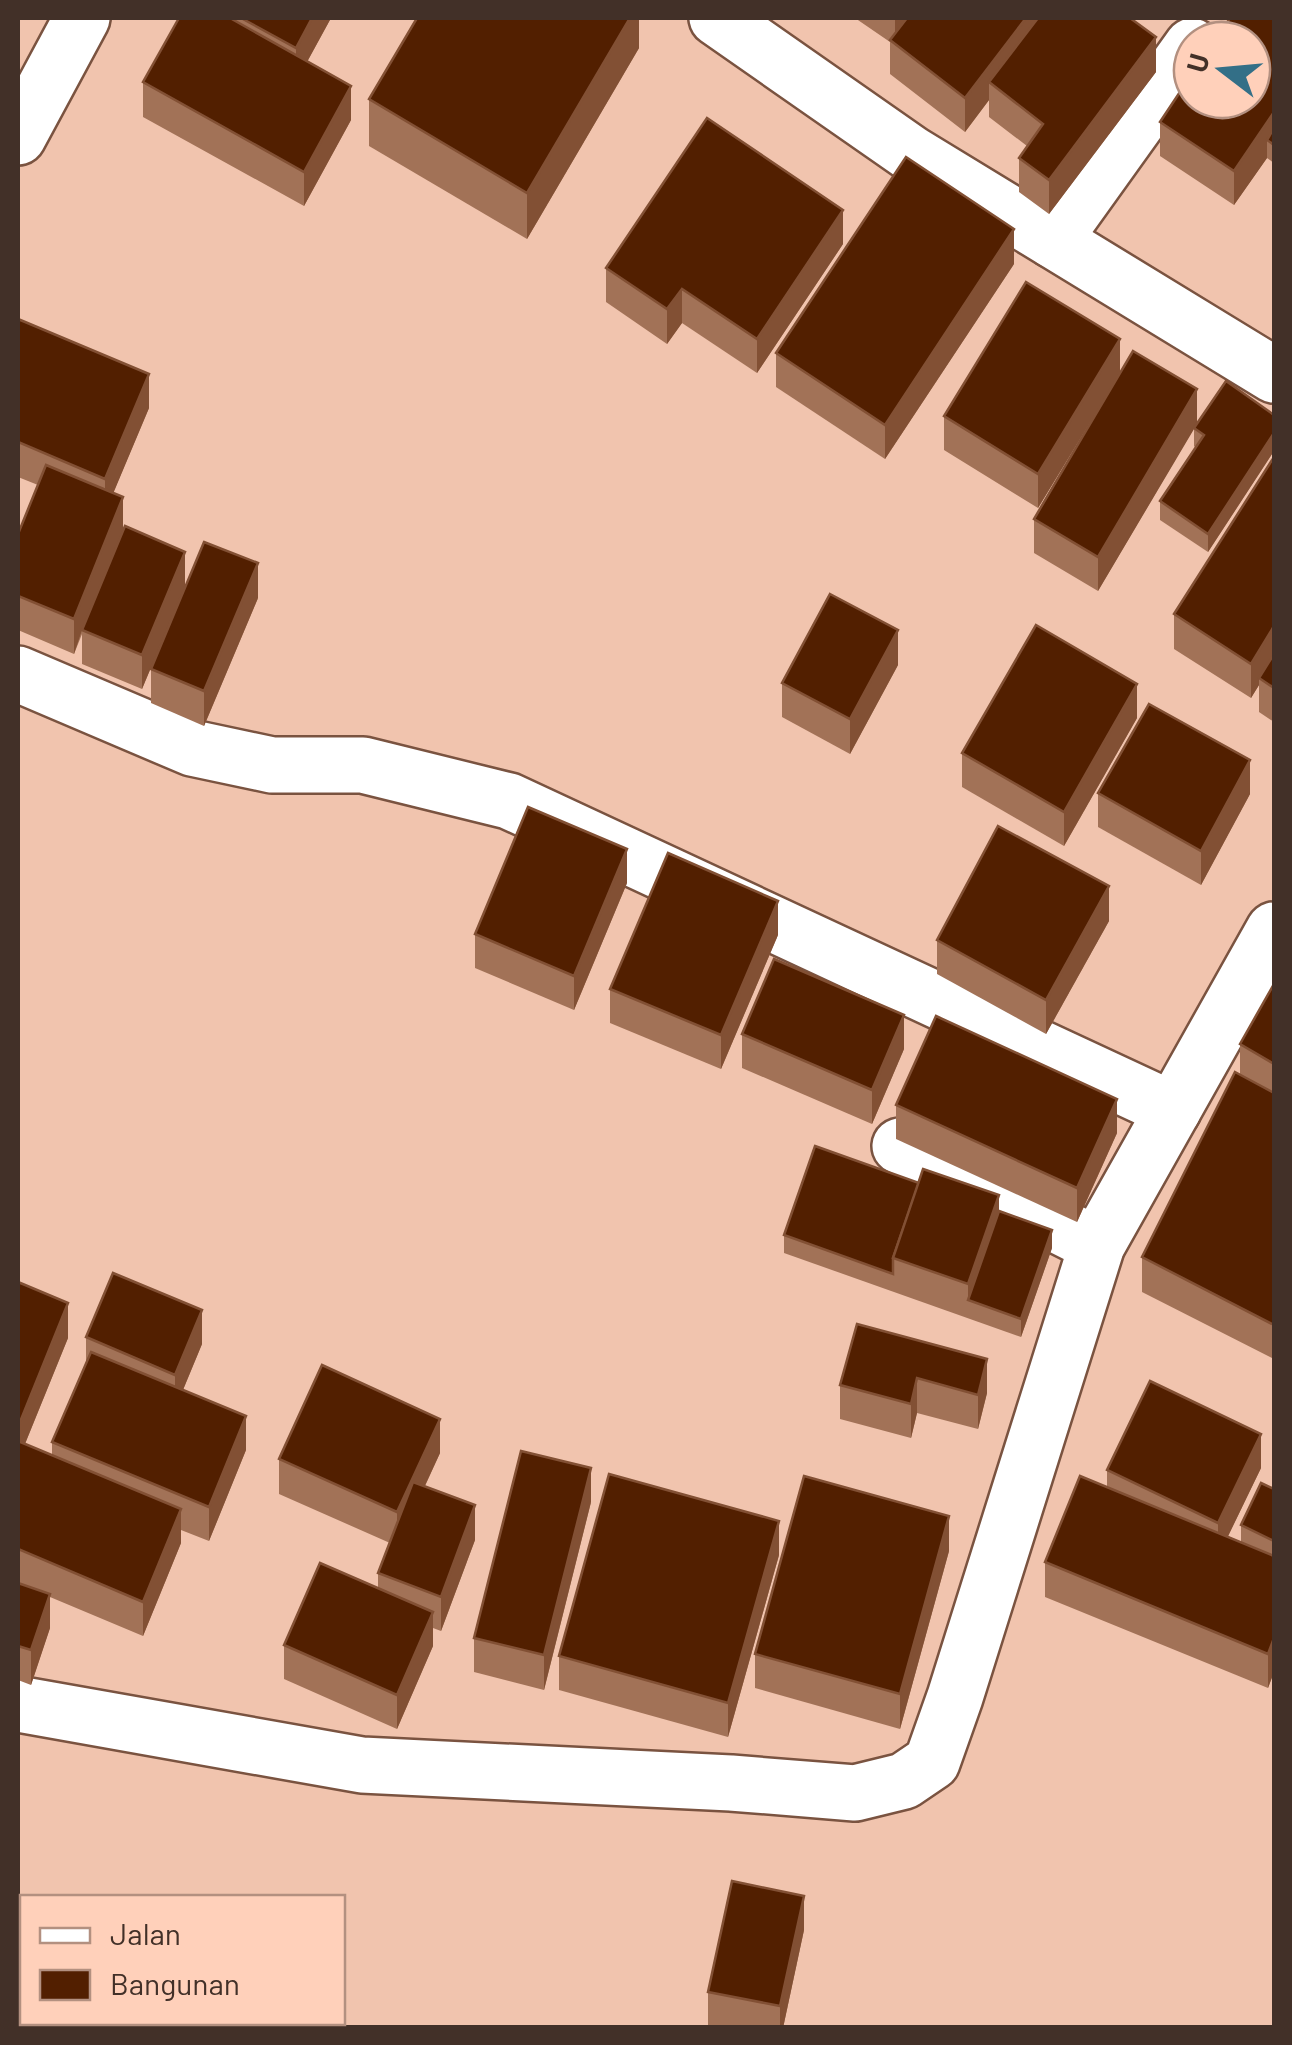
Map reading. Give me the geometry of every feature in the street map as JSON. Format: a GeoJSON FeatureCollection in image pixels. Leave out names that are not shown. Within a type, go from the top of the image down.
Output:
{"type":"FeatureCollection","features":[{"type":"Feature","properties":{"kind":"street"},"geometry":{"type":"LineString","coordinates":[[18,137],[82,18]]}},
{"type":"Feature","properties":{"kind":"street"},"geometry":{"type":"LineString","coordinates":[[717,18],[912,154],[1274,375]]}},
{"type":"Feature","properties":{"kind":"street"},"geometry":{"type":"LineString","coordinates":[[1053,240],[1172,74]]}},
{"type":"Feature","properties":{"kind":"street"},"geometry":{"type":"LineString","coordinates":[[18,674],[192,748],[272,765],[363,765],[509,801],[1174,1110]]}},
{"type":"Feature","properties":{"kind":"street"},"geometry":{"type":"LineString","coordinates":[[18,1704],[362,1764],[854,1793],[904,1782],[932,1762],[950,1714],[1097,1245],[1274,930]]}},
{"type":"Feature","properties":{"kind":"street"},"geometry":{"type":"LineString","coordinates":[[900,1146],[1097,1245]]}},
{"type":"Feature","properties":{"kind":"building"},"geometry":{"type":"Polygon","coordinates":[[[179,18],[230,18],[351,86],[304,172],[143,82],[179,18]]]}},
{"type":"Feature","properties":{"kind":"building"},"geometry":{"type":"Polygon","coordinates":[[[241,18],[312,18],[296,48],[241,18]]]}},
{"type":"Feature","properties":{"kind":"building"},"geometry":{"type":"Polygon","coordinates":[[[417,18],[630,18],[527,193],[369,99],[417,18]]]}},
{"type":"Feature","properties":{"kind":"building"},"geometry":{"type":"Polygon","coordinates":[[[907,18],[1026,18],[965,98],[890,40],[907,18]]]}},
{"type":"Feature","properties":{"kind":"building"},"geometry":{"type":"Polygon","coordinates":[[[1038,18],[1130,18],[1156,37],[1049,180],[1019,158],[1043,124],[989,82],[1038,18]]]}},
{"type":"Feature","properties":{"kind":"building"},"geometry":{"type":"Polygon","coordinates":[[[1274,18],[1272,115],[1272,20],[1229,20],[1274,18]]]}},
{"type":"Feature","properties":{"kind":"building"},"geometry":{"type":"Polygon","coordinates":[[[1172,104],[1172,120],[1269,120],[1234,171],[1160,122],[1172,104]]]}},
{"type":"Feature","properties":{"kind":"building"},"geometry":{"type":"Polygon","coordinates":[[[707,118],[843,210],[757,339],[682,289],[667,309],[606,268],[707,118]]]}},
{"type":"Feature","properties":{"kind":"building"},"geometry":{"type":"Polygon","coordinates":[[[906,157],[1014,229],[885,425],[776,353],[906,157]]]}},
{"type":"Feature","properties":{"kind":"building"},"geometry":{"type":"Polygon","coordinates":[[[1026,282],[1120,339],[1038,474],[944,416],[1026,282]]]}},
{"type":"Feature","properties":{"kind":"building"},"geometry":{"type":"Polygon","coordinates":[[[18,319],[149,374],[105,479],[18,442],[18,319]]]}},
{"type":"Feature","properties":{"kind":"building"},"geometry":{"type":"Polygon","coordinates":[[[1133,351],[1197,389],[1098,557],[1034,519],[1133,351]]]}},
{"type":"Feature","properties":{"kind":"building"},"geometry":{"type":"Polygon","coordinates":[[[1226,381],[1274,415],[1274,433],[1208,534],[1160,501],[1204,435],[1194,428],[1226,381]]]}},
{"type":"Feature","properties":{"kind":"building"},"geometry":{"type":"Polygon","coordinates":[[[1274,457],[1274,626],[1251,664],[1174,614],[1274,457]]]}},
{"type":"Feature","properties":{"kind":"building"},"geometry":{"type":"Polygon","coordinates":[[[46,465],[123,497],[74,619],[18,596],[18,534],[46,465]]]}},
{"type":"Feature","properties":{"kind":"building"},"geometry":{"type":"Polygon","coordinates":[[[125,526],[185,552],[142,655],[82,630],[125,526]]]}},
{"type":"Feature","properties":{"kind":"building"},"geometry":{"type":"Polygon","coordinates":[[[204,542],[258,563],[204,691],[151,669],[204,542]]]}},
{"type":"Feature","properties":{"kind":"building"},"geometry":{"type":"Polygon","coordinates":[[[830,594],[898,630],[850,719],[782,683],[830,594]]]}},
{"type":"Feature","properties":{"kind":"building"},"geometry":{"type":"Polygon","coordinates":[[[1036,625],[1137,684],[1064,812],[962,753],[1036,625]]]}},
{"type":"Feature","properties":{"kind":"building"},"geometry":{"type":"Polygon","coordinates":[[[1274,654],[1274,688],[1259,678],[1274,654]]]}},
{"type":"Feature","properties":{"kind":"building"},"geometry":{"type":"Polygon","coordinates":[[[1149,704],[1250,760],[1201,851],[1098,793],[1149,704]]]}},
{"type":"Feature","properties":{"kind":"building"},"geometry":{"type":"Polygon","coordinates":[[[528,807],[627,849],[574,976],[475,934],[528,807]]]}},
{"type":"Feature","properties":{"kind":"building"},"geometry":{"type":"Polygon","coordinates":[[[998,826],[1109,886],[1046,1000],[937,940],[998,826]]]}},
{"type":"Feature","properties":{"kind":"building"},"geometry":{"type":"Polygon","coordinates":[[[668,853],[778,901],[721,1035],[610,989],[668,853]]]}},
{"type":"Feature","properties":{"kind":"building"},"geometry":{"type":"Polygon","coordinates":[[[774,959],[904,1015],[872,1090],[742,1034],[774,959]]]}},
{"type":"Feature","properties":{"kind":"building"},"geometry":{"type":"Polygon","coordinates":[[[1274,984],[1274,1064],[1240,1044],[1274,984]]]}},
{"type":"Feature","properties":{"kind":"building"},"geometry":{"type":"Polygon","coordinates":[[[936,1016],[1117,1099],[1077,1188],[896,1105],[936,1016]]]}},
{"type":"Feature","properties":{"kind":"building"},"geometry":{"type":"Polygon","coordinates":[[[1235,1072],[1274,1093],[1274,1325],[1142,1257],[1235,1072]]]}},
{"type":"Feature","properties":{"kind":"building"},"geometry":{"type":"Polygon","coordinates":[[[815,1146],[919,1183],[893,1258],[893,1274],[784,1235],[815,1146]]]}},
{"type":"Feature","properties":{"kind":"building"},"geometry":{"type":"Polygon","coordinates":[[[923,1169],[999,1195],[968,1284],[893,1258],[923,1169]]]}},
{"type":"Feature","properties":{"kind":"building"},"geometry":{"type":"Polygon","coordinates":[[[999,1211],[1052,1230],[1021,1319],[968,1300],[999,1211]]]}},
{"type":"Feature","properties":{"kind":"building"},"geometry":{"type":"Polygon","coordinates":[[[113,1273],[202,1310],[175,1375],[86,1337],[113,1273]]]}},
{"type":"Feature","properties":{"kind":"building"},"geometry":{"type":"Polygon","coordinates":[[[18,1282],[68,1303],[20,1422],[18,1421],[18,1282]]]}},
{"type":"Feature","properties":{"kind":"building"},"geometry":{"type":"Polygon","coordinates":[[[857,1324],[987,1359],[978,1395],[917,1378],[911,1404],[840,1385],[857,1324]]]}},
{"type":"Feature","properties":{"kind":"building"},"geometry":{"type":"Polygon","coordinates":[[[91,1352],[246,1416],[209,1507],[52,1442],[91,1352]]]}},
{"type":"Feature","properties":{"kind":"building"},"geometry":{"type":"Polygon","coordinates":[[[322,1365],[440,1419],[397,1512],[279,1459],[322,1365]]]}},
{"type":"Feature","properties":{"kind":"building"},"geometry":{"type":"Polygon","coordinates":[[[1150,1381],[1261,1434],[1218,1523],[1107,1470],[1150,1381]]]}},
{"type":"Feature","properties":{"kind":"building"},"geometry":{"type":"Polygon","coordinates":[[[18,1441],[181,1509],[143,1602],[18,1549],[18,1441]]]}},
{"type":"Feature","properties":{"kind":"building"},"geometry":{"type":"Polygon","coordinates":[[[521,1451],[591,1468],[544,1655],[474,1638],[521,1451]]]}},
{"type":"Feature","properties":{"kind":"building"},"geometry":{"type":"Polygon","coordinates":[[[609,1474],[779,1521],[728,1703],[559,1656],[609,1474]]]}},
{"type":"Feature","properties":{"kind":"building"},"geometry":{"type":"Polygon","coordinates":[[[804,1476],[949,1516],[900,1694],[755,1654],[804,1476]]]}},
{"type":"Feature","properties":{"kind":"building"},"geometry":{"type":"Polygon","coordinates":[[[1080,1476],[1274,1556],[1274,1638],[1268,1654],[1045,1562],[1080,1476]]]}},
{"type":"Feature","properties":{"kind":"building"},"geometry":{"type":"Polygon","coordinates":[[[413,1482],[475,1505],[441,1597],[378,1573],[413,1482]]]}},
{"type":"Feature","properties":{"kind":"building"},"geometry":{"type":"Polygon","coordinates":[[[1261,1483],[1274,1489],[1274,1541],[1241,1525],[1261,1483]]]}},
{"type":"Feature","properties":{"kind":"building"},"geometry":{"type":"Polygon","coordinates":[[[320,1563],[433,1612],[397,1695],[284,1645],[320,1563]]]}},
{"type":"Feature","properties":{"kind":"building"},"geometry":{"type":"Polygon","coordinates":[[[18,1583],[50,1594],[31,1650],[18,1646],[18,1583]]]}},
{"type":"Feature","properties":{"kind":"building"},"geometry":{"type":"Polygon","coordinates":[[[732,1881],[804,1896],[780,2006],[708,1992],[732,1881]]]}}]}
